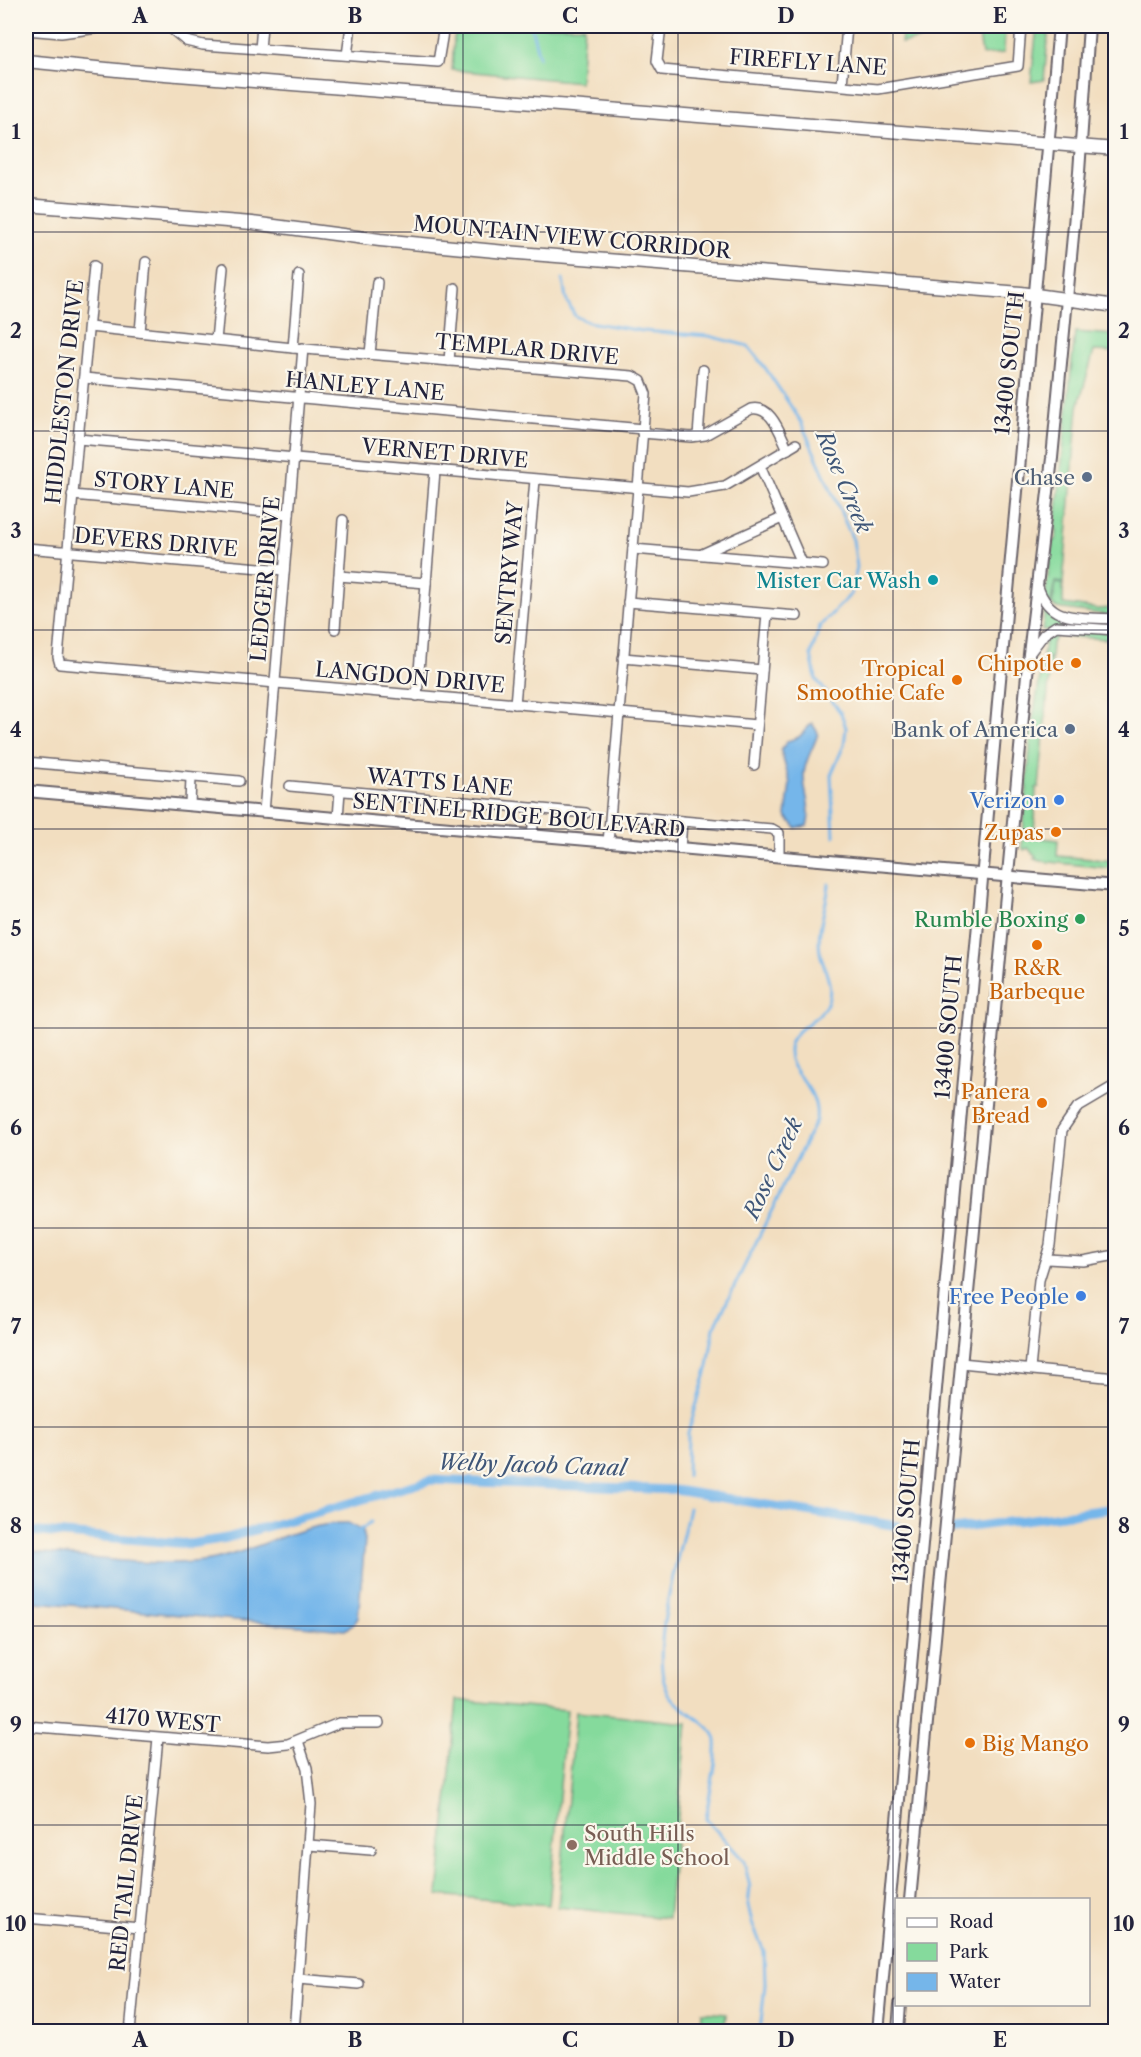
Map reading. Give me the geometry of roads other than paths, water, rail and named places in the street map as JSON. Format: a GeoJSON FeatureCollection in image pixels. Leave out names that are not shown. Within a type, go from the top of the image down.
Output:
{"type":"FeatureCollection","features":[{"type":"Feature","properties":{"kind":"highway"},"geometry":{"type":"LineString","coordinates":[[26,61],[127,71],[1116,149]]}},
{"type":"Feature","properties":{"kind":"highway","name":"MOUNTAIN VIEW CORRIDOR"},"geometry":{"type":"LineString","coordinates":[[26,205],[252,223],[380,240],[1035,296],[1116,306]]}},
{"type":"Feature","properties":{"kind":"main road","name":"13400 SOUTH"},"geometry":{"type":"LineString","coordinates":[[878,2031],[1059,26]]}},
{"type":"Feature","properties":{"kind":"main road","name":"13400 SOUTH"},"geometry":{"type":"LineString","coordinates":[[910,1898],[1029,654],[1052,458],[1081,146],[1089,26]]}},
{"type":"Feature","properties":{"kind":"main road","name":"SENTINEL RIDGE BOULEVARD"},"geometry":{"type":"LineString","coordinates":[[26,791],[1116,886]]}},
{"type":"Feature","properties":{"kind":"main road"},"geometry":{"type":"LineString","coordinates":[[898,2031],[900,2006]]}},
{"type":"Feature","properties":{"kind":"street"},"geometry":{"type":"LineString","coordinates":[[26,30],[61,33],[112,26]]}},
{"type":"Feature","properties":{"kind":"street"},"geometry":{"type":"LineString","coordinates":[[168,26],[186,41],[203,45],[438,62],[444,26]]}},
{"type":"Feature","properties":{"kind":"street"},"geometry":{"type":"LineString","coordinates":[[260,49],[262,26]]}},
{"type":"Feature","properties":{"kind":"street"},"geometry":{"type":"LineString","coordinates":[[347,55],[351,26]]}},
{"type":"Feature","properties":{"kind":"street","name":"FIREFLY LANE"},"geometry":{"type":"LineString","coordinates":[[661,26],[657,61],[662,70],[878,89],[1018,66],[1021,26]]}},
{"type":"Feature","properties":{"kind":"street"},"geometry":{"type":"LineString","coordinates":[[842,86],[847,26]]}},
{"type":"Feature","properties":{"kind":"street"},"geometry":{"type":"LineString","coordinates":[[140,332],[146,262]]}},
{"type":"Feature","properties":{"kind":"street","name":"HIDDLESTON DRIVE"},"geometry":{"type":"LineString","coordinates":[[60,664],[58,657],[66,552],[94,266]]}},
{"type":"Feature","properties":{"kind":"street"},"geometry":{"type":"LineString","coordinates":[[216,340],[223,268]]}},
{"type":"Feature","properties":{"kind":"street","name":"LEDGER DRIVE"},"geometry":{"type":"LineString","coordinates":[[264,812],[299,398],[299,275]]}},
{"type":"Feature","properties":{"kind":"street"},"geometry":{"type":"LineString","coordinates":[[370,354],[376,282]]}},
{"type":"Feature","properties":{"kind":"street"},"geometry":{"type":"LineString","coordinates":[[449,361],[455,288]]}},
{"type":"Feature","properties":{"kind":"street","name":"TEMPLAR DRIVE"},"geometry":{"type":"LineString","coordinates":[[89,327],[298,348],[635,377],[643,383],[646,394],[608,843]]}},
{"type":"Feature","properties":{"kind":"street"},"geometry":{"type":"LineString","coordinates":[[698,436],[703,370]]}},
{"type":"Feature","properties":{"kind":"street","name":"HANLEY LANE"},"geometry":{"type":"LineString","coordinates":[[84,378],[698,436],[715,431],[751,409],[759,408],[768,413],[792,447]]}},
{"type":"Feature","properties":{"kind":"street","name":"VERNET DRIVE"},"geometry":{"type":"LineString","coordinates":[[78,439],[688,492],[725,486],[792,447]]}},
{"type":"Feature","properties":{"kind":"street"},"geometry":{"type":"LineString","coordinates":[[760,466],[802,563]]}},
{"type":"Feature","properties":{"kind":"street"},"geometry":{"type":"LineString","coordinates":[[417,696],[435,471]]}},
{"type":"Feature","properties":{"kind":"street","name":"SENTRY WAY"},"geometry":{"type":"LineString","coordinates":[[515,704],[535,480]]}},
{"type":"Feature","properties":{"kind":"street","name":"STORY LANE"},"geometry":{"type":"LineString","coordinates":[[72,495],[289,514]]}},
{"type":"Feature","properties":{"kind":"street"},"geometry":{"type":"LineString","coordinates":[[700,555],[782,518]]}},
{"type":"Feature","properties":{"kind":"street"},"geometry":{"type":"LineString","coordinates":[[335,629],[344,520]]}},
{"type":"Feature","properties":{"kind":"street","name":"DEVERS DRIVE"},"geometry":{"type":"LineString","coordinates":[[26,548],[284,570]]}},
{"type":"Feature","properties":{"kind":"street"},"geometry":{"type":"LineString","coordinates":[[633,549],[823,565]]}},
{"type":"Feature","properties":{"kind":"street"},"geometry":{"type":"LineString","coordinates":[[339,576],[426,583]]}},
{"type":"Feature","properties":{"kind":"street"},"geometry":{"type":"LineString","coordinates":[[1036,584],[1043,603],[1052,611],[1065,615],[1116,619]]}},
{"type":"Feature","properties":{"kind":"street"},"geometry":{"type":"LineString","coordinates":[[628,602],[796,616]]}},
{"type":"Feature","properties":{"kind":"street"},"geometry":{"type":"LineString","coordinates":[[754,765],[767,614]]}},
{"type":"Feature","properties":{"kind":"street"},"geometry":{"type":"LineString","coordinates":[[1029,654],[1044,634],[1056,626],[1116,630]]}},
{"type":"Feature","properties":{"kind":"street"},"geometry":{"type":"LineString","coordinates":[[623,658],[762,670]]}},
{"type":"Feature","properties":{"kind":"street","name":"LANGDON DRIVE"},"geometry":{"type":"LineString","coordinates":[[60,664],[757,725]]}},
{"type":"Feature","properties":{"kind":"street"},"geometry":{"type":"LineString","coordinates":[[26,762],[239,781]]}},
{"type":"Feature","properties":{"kind":"street"},"geometry":{"type":"LineString","coordinates":[[190,805],[191,777]]}},
{"type":"Feature","properties":{"kind":"street","name":"WATTS LANE"},"geometry":{"type":"LineString","coordinates":[[290,786],[586,813]]}},
{"type":"Feature","properties":{"kind":"street","name":"WATTS LANE"},"geometry":{"type":"LineString","coordinates":[[338,818],[340,791]]}},
{"type":"Feature","properties":{"kind":"street","name":"WATTS LANE"},"geometry":{"type":"LineString","coordinates":[[532,836],[536,808]]}},
{"type":"Feature","properties":{"kind":"street"},"geometry":{"type":"LineString","coordinates":[[638,817],[772,829],[779,833],[779,857]]}},
{"type":"Feature","properties":{"kind":"street"},"geometry":{"type":"LineString","coordinates":[[680,849],[682,821]]}},
{"type":"Feature","properties":{"kind":"street"},"geometry":{"type":"LineString","coordinates":[[1030,1369],[1039,1280],[1047,1259],[1062,1130],[1077,1108],[1116,1085]]}},
{"type":"Feature","properties":{"kind":"street"},"geometry":{"type":"LineString","coordinates":[[1047,1259],[1083,1261],[1116,1255]]}},
{"type":"Feature","properties":{"kind":"street"},"geometry":{"type":"LineString","coordinates":[[961,1362],[1116,1378]]}},
{"type":"Feature","properties":{"kind":"street","name":"4170 WEST"},"geometry":{"type":"LineString","coordinates":[[26,1726],[268,1746],[298,1741],[339,1722],[379,1723]]}},
{"type":"Feature","properties":{"kind":"street","name":"RED TAIL DRIVE"},"geometry":{"type":"LineString","coordinates":[[130,2031],[158,1738]]}},
{"type":"Feature","properties":{"kind":"street"},"geometry":{"type":"LineString","coordinates":[[294,2031],[309,1845],[310,1785],[303,1750],[298,1741]]}},
{"type":"Feature","properties":{"kind":"street"},"geometry":{"type":"LineString","coordinates":[[309,1845],[371,1850]]}},
{"type":"Feature","properties":{"kind":"street"},"geometry":{"type":"LineString","coordinates":[[26,1918],[140,1928]]}},
{"type":"Feature","properties":{"kind":"street"},"geometry":{"type":"LineString","coordinates":[[298,1979],[359,1984]]}},
{"type":"Feature","properties":{"kind":"water"},"geometry":{"type":"Polygon","coordinates":[[[812,723],[818,733],[804,774],[809,819],[807,826],[796,828],[786,816],[790,783],[781,751],[787,741],[799,737],[812,723]]]}},
{"type":"Feature","properties":{"kind":"water"},"geometry":{"type":"Polygon","coordinates":[[[348,1523],[363,1531],[365,1540],[358,1618],[345,1630],[26,1601],[26,1551],[118,1561],[189,1562],[227,1556],[313,1527],[348,1523]]]}},
{"type":"Feature","properties":{"kind":"waterway","name":"Rose Creek"},"geometry":{"type":"LineString","coordinates":[[531,26],[539,57]]}},
{"type":"Feature","properties":{"kind":"waterway","name":"Rose Creek"},"geometry":{"type":"LineString","coordinates":[[563,279],[566,299],[575,316],[588,322],[643,331],[709,336],[748,346],[800,420],[853,540],[857,567],[851,594],[820,626],[811,654],[816,679],[841,713],[846,728],[844,745],[831,775],[834,836]]}},
{"type":"Feature","properties":{"kind":"waterway","name":"Rose Creek"},"geometry":{"type":"LineString","coordinates":[[687,1476],[688,1433],[708,1366],[714,1328],[816,1120],[813,1098],[793,1067],[789,1050],[795,1036],[819,1014],[830,995],[819,944],[829,884]]}},
{"type":"Feature","properties":{"kind":"waterway","name":"Welby Jacob Canal"},"geometry":{"type":"LineString","coordinates":[[26,1531],[190,1544],[227,1538],[431,1480],[675,1490],[898,1526]]}},
{"type":"Feature","properties":{"kind":"waterway","name":"Rose Creek"},"geometry":{"type":"LineString","coordinates":[[689,1508],[668,1598],[664,1622],[662,1667],[669,1694],[708,1727],[716,1741],[716,1760],[706,1819],[744,1861],[750,1887],[748,1906],[753,1926],[764,1951],[765,1984],[760,2032]]}},
{"type":"Feature","properties":{"kind":"waterway","name":"Welby Jacob Canal"},"geometry":{"type":"LineString","coordinates":[[954,1529],[1116,1508]]}},
{"type":"Feature","properties":{"kind":"waterway"},"geometry":{"type":"LineString","coordinates":[[358,1532],[371,1522]]}},
{"type":"Feature","properties":{"kind":"place","name":"Chase"},"geometry":{"type":"Point","coordinates":[1087,477]}},
{"type":"Feature","properties":{"kind":"place","name":"Mister Car Wash"},"geometry":{"type":"Point","coordinates":[933,580]}},
{"type":"Feature","properties":{"kind":"place","name":"Chipotle"},"geometry":{"type":"Point","coordinates":[1076,663]}},
{"type":"Feature","properties":{"kind":"place","name":"Tropical Smoothie Cafe"},"geometry":{"type":"Point","coordinates":[957,680]}},
{"type":"Feature","properties":{"kind":"place","name":"Bank of America"},"geometry":{"type":"Point","coordinates":[1070,729]}},
{"type":"Feature","properties":{"kind":"place","name":"Verizon"},"geometry":{"type":"Point","coordinates":[1059,800]}},
{"type":"Feature","properties":{"kind":"place","name":"Zupas"},"geometry":{"type":"Point","coordinates":[1056,832]}},
{"type":"Feature","properties":{"kind":"place","name":"Rumble Boxing"},"geometry":{"type":"Point","coordinates":[1080,919]}},
{"type":"Feature","properties":{"kind":"place","name":"R&R Barbeque"},"geometry":{"type":"Point","coordinates":[1037,945]}},
{"type":"Feature","properties":{"kind":"place","name":"Panera Bread"},"geometry":{"type":"Point","coordinates":[1042,1103]}},
{"type":"Feature","properties":{"kind":"place","name":"Free People"},"geometry":{"type":"Point","coordinates":[1081,1296]}},
{"type":"Feature","properties":{"kind":"place","name":"Big Mango"},"geometry":{"type":"Point","coordinates":[970,1743]}},
{"type":"Feature","properties":{"kind":"place","name":"South Hills Middle School"},"geometry":{"type":"Point","coordinates":[572,1845]}}]}
